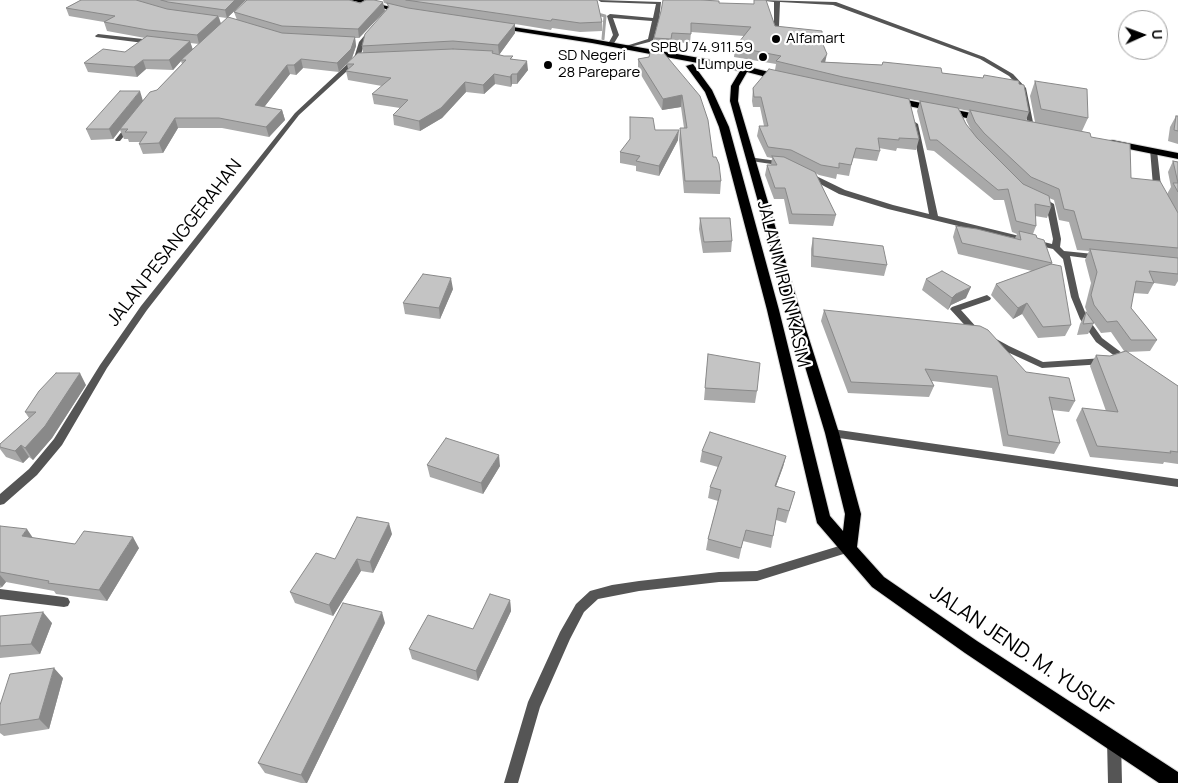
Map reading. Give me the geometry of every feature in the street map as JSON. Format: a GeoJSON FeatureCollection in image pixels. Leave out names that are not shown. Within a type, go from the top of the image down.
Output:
{"type":"FeatureCollection","features":[{"type":"Feature","properties":{"kind":"highway"},"geometry":{"type":"LineString","coordinates":[[352,2],[371,4],[416,16],[382,18],[352,2]]}},
{"type":"Feature","properties":{"kind":"highway"},"geometry":{"type":"LineString","coordinates":[[743,72],[628,47],[488,27],[690,66],[767,75],[794,81]]}},
{"type":"Feature","properties":{"kind":"highway","name":"JALAN MIRDIN KASIM"},"geometry":{"type":"LineString","coordinates":[[690,66],[709,92],[724,127],[773,310],[823,519]]}},
{"type":"Feature","properties":{"kind":"highway","name":"JALAN MIRDIN KASIM"},"geometry":{"type":"LineString","coordinates":[[743,72],[735,86],[734,101],[794,310],[832,433],[853,514],[848,548]]}},
{"type":"Feature","properties":{"kind":"highway"},"geometry":{"type":"LineString","coordinates":[[880,98],[910,104],[959,118],[994,120]]}},
{"type":"Feature","properties":{"kind":"highway"},"geometry":{"type":"LineString","coordinates":[[1106,142],[1178,156]]}},
{"type":"Feature","properties":{"kind":"highway"},"geometry":{"type":"LineString","coordinates":[[773,310],[794,310]]}},
{"type":"Feature","properties":{"kind":"highway","name":"JALAN JEND. M. YUSUF"},"geometry":{"type":"LineString","coordinates":[[823,519],[878,582],[971,647],[1177,783]]}},
{"type":"Feature","properties":{"kind":"street"},"geometry":{"type":"LineString","coordinates":[[371,4],[383,0]]}},
{"type":"Feature","properties":{"kind":"street"},"geometry":{"type":"LineString","coordinates":[[601,0],[658,2],[651,40],[628,47]]}},
{"type":"Feature","properties":{"kind":"street"},"geometry":{"type":"LineString","coordinates":[[760,0],[834,3]]}},
{"type":"Feature","properties":{"kind":"street"},"geometry":{"type":"LineString","coordinates":[[776,26],[777,0]]}},
{"type":"Feature","properties":{"kind":"street"},"geometry":{"type":"LineString","coordinates":[[827,0],[961,50],[1002,69],[1024,89],[1031,127]]}},
{"type":"Feature","properties":{"kind":"street"},"geometry":{"type":"LineString","coordinates":[[611,44],[616,35],[610,16],[656,20]]}},
{"type":"Feature","properties":{"kind":"street"},"geometry":{"type":"LineString","coordinates":[[367,59],[357,60],[358,42],[382,18]]}},
{"type":"Feature","properties":{"kind":"street"},"geometry":{"type":"LineString","coordinates":[[98,36],[163,44]]}},
{"type":"Feature","properties":{"kind":"street","name":"JALAN PESANGGERAHAN"},"geometry":{"type":"LineString","coordinates":[[0,501],[32,472],[58,442],[123,336],[275,140],[298,114],[357,60]]}},
{"type":"Feature","properties":{"kind":"street"},"geometry":{"type":"LineString","coordinates":[[910,104],[923,156],[934,218]]}},
{"type":"Feature","properties":{"kind":"street"},"geometry":{"type":"LineString","coordinates":[[118,140],[135,118]]}},
{"type":"Feature","properties":{"kind":"street"},"geometry":{"type":"LineString","coordinates":[[1153,151],[1157,186],[1166,203]]}},
{"type":"Feature","properties":{"kind":"street"},"geometry":{"type":"LineString","coordinates":[[751,159],[779,162],[842,192],[934,218],[1060,250],[1108,258]]}},
{"type":"Feature","properties":{"kind":"street"},"geometry":{"type":"LineString","coordinates":[[1036,198],[1050,204],[1060,250],[1069,265],[1075,296],[1083,318],[1099,340],[1133,364]]}},
{"type":"Feature","properties":{"kind":"street"},"geometry":{"type":"LineString","coordinates":[[987,298],[956,309],[957,312],[974,328],[1037,364],[1105,361],[1121,356]]}},
{"type":"Feature","properties":{"kind":"street"},"geometry":{"type":"LineString","coordinates":[[832,433],[1178,483]]}},
{"type":"Feature","properties":{"kind":"street"},"geometry":{"type":"LineString","coordinates":[[511,781],[533,707],[549,671],[580,608],[594,596],[612,590],[639,586],[719,577],[757,576],[848,548]]}},
{"type":"Feature","properties":{"kind":"street"},"geometry":{"type":"LineString","coordinates":[[0,594],[64,602]]}},
{"type":"Feature","properties":{"kind":"street"},"geometry":{"type":"LineString","coordinates":[[1114,740],[1115,783]]}},
{"type":"Feature","properties":{"kind":"building"},"geometry":{"type":"Polygon","coordinates":[[[81,0],[136,0],[167,9],[218,16],[197,35],[148,30],[104,22],[115,16],[66,8],[81,0]]]}},
{"type":"Feature","properties":{"kind":"building"},"geometry":{"type":"Polygon","coordinates":[[[161,0],[235,0],[225,10],[161,0]]]}},
{"type":"Feature","properties":{"kind":"building"},"geometry":{"type":"Polygon","coordinates":[[[247,0],[349,0],[360,3],[366,0],[374,0],[383,2],[358,29],[282,26],[234,12],[247,0]]]}},
{"type":"Feature","properties":{"kind":"building"},"geometry":{"type":"Polygon","coordinates":[[[406,0],[597,0],[602,22],[580,23],[552,19],[551,21],[406,0]]]}},
{"type":"Feature","properties":{"kind":"building"},"geometry":{"type":"Polygon","coordinates":[[[663,0],[701,0],[719,1],[719,3],[754,4],[754,0],[766,0],[775,26],[822,31],[822,42],[827,54],[821,62],[882,65],[883,62],[941,68],[942,73],[983,78],[984,75],[1019,81],[1019,84],[1024,85],[1029,112],[843,77],[776,61],[781,56],[735,47],[751,27],[691,23],[691,34],[672,33],[671,39],[654,38],[663,0]]]}},
{"type":"Feature","properties":{"kind":"building"},"geometry":{"type":"Polygon","coordinates":[[[387,3],[408,8],[515,24],[498,45],[453,41],[362,46],[365,34],[389,7],[387,3]]]}},
{"type":"Feature","properties":{"kind":"building"},"geometry":{"type":"Polygon","coordinates":[[[228,17],[282,33],[355,37],[351,49],[337,63],[301,59],[294,65],[287,65],[255,105],[282,110],[266,127],[219,118],[175,118],[159,143],[139,144],[147,132],[125,132],[128,129],[120,129],[150,92],[157,90],[186,60],[181,60],[228,17]]]}},
{"type":"Feature","properties":{"kind":"building"},"geometry":{"type":"Polygon","coordinates":[[[147,36],[190,41],[169,60],[143,60],[134,67],[84,63],[103,49],[125,52],[147,36]]]}},
{"type":"Feature","properties":{"kind":"building"},"geometry":{"type":"Polygon","coordinates":[[[652,45],[658,46],[700,96],[708,120],[713,157],[716,157],[719,164],[721,181],[685,181],[680,128],[687,128],[682,95],[663,99],[638,59],[649,57],[652,45]]]}},
{"type":"Feature","properties":{"kind":"building"},"geometry":{"type":"Polygon","coordinates":[[[453,49],[493,51],[492,53],[513,56],[510,59],[527,61],[517,74],[512,74],[510,77],[494,74],[483,85],[465,82],[441,108],[419,121],[393,115],[408,100],[372,94],[391,78],[346,71],[354,64],[346,64],[358,53],[453,49]]]}},
{"type":"Feature","properties":{"kind":"building"},"geometry":{"type":"Polygon","coordinates":[[[769,69],[909,99],[919,139],[878,138],[880,151],[856,148],[851,165],[839,163],[839,168],[821,165],[791,150],[768,147],[759,126],[768,126],[761,97],[754,97],[753,88],[769,69]]]}},
{"type":"Feature","properties":{"kind":"building"},"geometry":{"type":"Polygon","coordinates":[[[1035,81],[1087,89],[1088,118],[1041,109],[1035,81]]]}},
{"type":"Feature","properties":{"kind":"building"},"geometry":{"type":"Polygon","coordinates":[[[120,91],[140,91],[109,129],[86,129],[120,91]]]}},
{"type":"Feature","properties":{"kind":"building"},"geometry":{"type":"Polygon","coordinates":[[[920,101],[958,108],[966,124],[977,138],[1023,184],[1049,196],[1051,207],[1035,204],[1036,226],[1016,221],[1008,189],[998,190],[937,140],[930,140],[920,101]]]}},
{"type":"Feature","properties":{"kind":"building"},"geometry":{"type":"Polygon","coordinates":[[[970,110],[1090,133],[1091,137],[1130,144],[1131,178],[1160,181],[1178,213],[1178,248],[1082,239],[1074,211],[1064,209],[1059,189],[1031,177],[984,133],[975,122],[970,110]]]}},
{"type":"Feature","properties":{"kind":"building"},"geometry":{"type":"Polygon","coordinates":[[[1176,116],[1178,116],[1178,131],[1174,130],[1176,116]]]}},
{"type":"Feature","properties":{"kind":"building"},"geometry":{"type":"Polygon","coordinates":[[[630,117],[653,118],[655,130],[679,130],[659,166],[636,161],[640,156],[620,152],[630,139],[630,117]]]}},
{"type":"Feature","properties":{"kind":"building"},"geometry":{"type":"Polygon","coordinates":[[[772,156],[784,157],[815,172],[836,215],[792,214],[785,188],[775,188],[767,165],[777,165],[772,156]]]}},
{"type":"Feature","properties":{"kind":"building"},"geometry":{"type":"Polygon","coordinates":[[[1173,161],[1178,162],[1178,183],[1173,161]]]}},
{"type":"Feature","properties":{"kind":"building"},"geometry":{"type":"Polygon","coordinates":[[[1173,183],[1178,183],[1178,192],[1173,183]]]}},
{"type":"Feature","properties":{"kind":"building"},"geometry":{"type":"Polygon","coordinates":[[[700,218],[730,218],[732,241],[704,242],[700,218]]]}},
{"type":"Feature","properties":{"kind":"building"},"geometry":{"type":"Polygon","coordinates":[[[956,226],[1021,240],[1019,231],[1036,235],[1037,238],[1044,240],[1052,263],[962,243],[956,226]]]}},
{"type":"Feature","properties":{"kind":"building"},"geometry":{"type":"Polygon","coordinates":[[[813,238],[883,246],[887,265],[813,256],[813,238]]]}},
{"type":"Feature","properties":{"kind":"building"},"geometry":{"type":"Polygon","coordinates":[[[1090,249],[1178,258],[1178,274],[1149,271],[1154,283],[1136,281],[1131,308],[1157,340],[1131,340],[1117,321],[1107,322],[1094,305],[1091,295],[1097,272],[1090,249]]]}},
{"type":"Feature","properties":{"kind":"building"},"geometry":{"type":"Polygon","coordinates":[[[1051,264],[1061,266],[1071,325],[1043,327],[1027,303],[1018,308],[996,284],[1051,264]]]}},
{"type":"Feature","properties":{"kind":"building"},"geometry":{"type":"Polygon","coordinates":[[[942,271],[971,287],[952,298],[926,279],[942,271]]]}},
{"type":"Feature","properties":{"kind":"building"},"geometry":{"type":"Polygon","coordinates":[[[423,274],[451,278],[439,308],[403,303],[423,274]]]}},
{"type":"Feature","properties":{"kind":"building"},"geometry":{"type":"Polygon","coordinates":[[[824,310],[980,326],[988,330],[1026,372],[1069,378],[1075,401],[1049,397],[1060,443],[1008,435],[997,376],[925,369],[934,386],[851,382],[824,310]]]}},
{"type":"Feature","properties":{"kind":"building"},"geometry":{"type":"Polygon","coordinates":[[[1086,312],[1094,323],[1083,324],[1086,312]]]}},
{"type":"Feature","properties":{"kind":"building"},"geometry":{"type":"Polygon","coordinates":[[[1126,351],[1178,386],[1178,452],[1170,451],[1171,453],[1097,446],[1082,408],[1118,412],[1096,355],[1110,356],[1126,351]]]}},
{"type":"Feature","properties":{"kind":"building"},"geometry":{"type":"Polygon","coordinates":[[[708,354],[760,363],[757,391],[705,388],[708,354]]]}},
{"type":"Feature","properties":{"kind":"building"},"geometry":{"type":"Polygon","coordinates":[[[56,373],[80,373],[45,426],[25,448],[21,445],[15,451],[0,447],[0,444],[36,412],[25,412],[39,391],[56,373]]]}},
{"type":"Feature","properties":{"kind":"building"},"geometry":{"type":"Polygon","coordinates":[[[710,432],[786,456],[775,486],[795,492],[789,511],[778,508],[773,536],[746,530],[741,548],[708,539],[721,490],[710,487],[722,457],[702,451],[710,432]]]}},
{"type":"Feature","properties":{"kind":"building"},"geometry":{"type":"Polygon","coordinates":[[[446,438],[499,455],[481,483],[427,465],[446,438]]]}},
{"type":"Feature","properties":{"kind":"building"},"geometry":{"type":"Polygon","coordinates":[[[357,517],[389,523],[370,562],[357,559],[329,605],[290,592],[316,553],[335,559],[357,517]]]}},
{"type":"Feature","properties":{"kind":"building"},"geometry":{"type":"Polygon","coordinates":[[[0,526],[27,529],[22,536],[75,544],[84,531],[133,537],[99,590],[48,583],[49,581],[0,572],[0,526]]]}},
{"type":"Feature","properties":{"kind":"building"},"geometry":{"type":"Polygon","coordinates":[[[490,594],[510,600],[476,671],[409,649],[428,615],[473,629],[490,594]]]}},
{"type":"Feature","properties":{"kind":"building"},"geometry":{"type":"Polygon","coordinates":[[[343,603],[382,612],[301,775],[258,763],[343,603]]]}},
{"type":"Feature","properties":{"kind":"building"},"geometry":{"type":"Polygon","coordinates":[[[43,612],[31,644],[0,646],[0,616],[43,612]]]}},
{"type":"Feature","properties":{"kind":"building"},"geometry":{"type":"Polygon","coordinates":[[[54,668],[39,719],[0,725],[0,705],[10,674],[54,668]]]}},
{"type":"Feature","properties":{"kind":"waterway"},"geometry":{"type":"LineString","coordinates":[[594,13],[605,16],[603,39]]}},
{"type":"Feature","properties":{"kind":"place","name":"Alfamart"},"geometry":{"type":"Point","coordinates":[776,39]}},
{"type":"Feature","properties":{"kind":"place","name":"SPBU 74.911.59 Lumpue"},"geometry":{"type":"Point","coordinates":[763,57]}},
{"type":"Feature","properties":{"kind":"place","name":"SD Negeri 28 Parepare"},"geometry":{"type":"Point","coordinates":[548,65]}}]}
